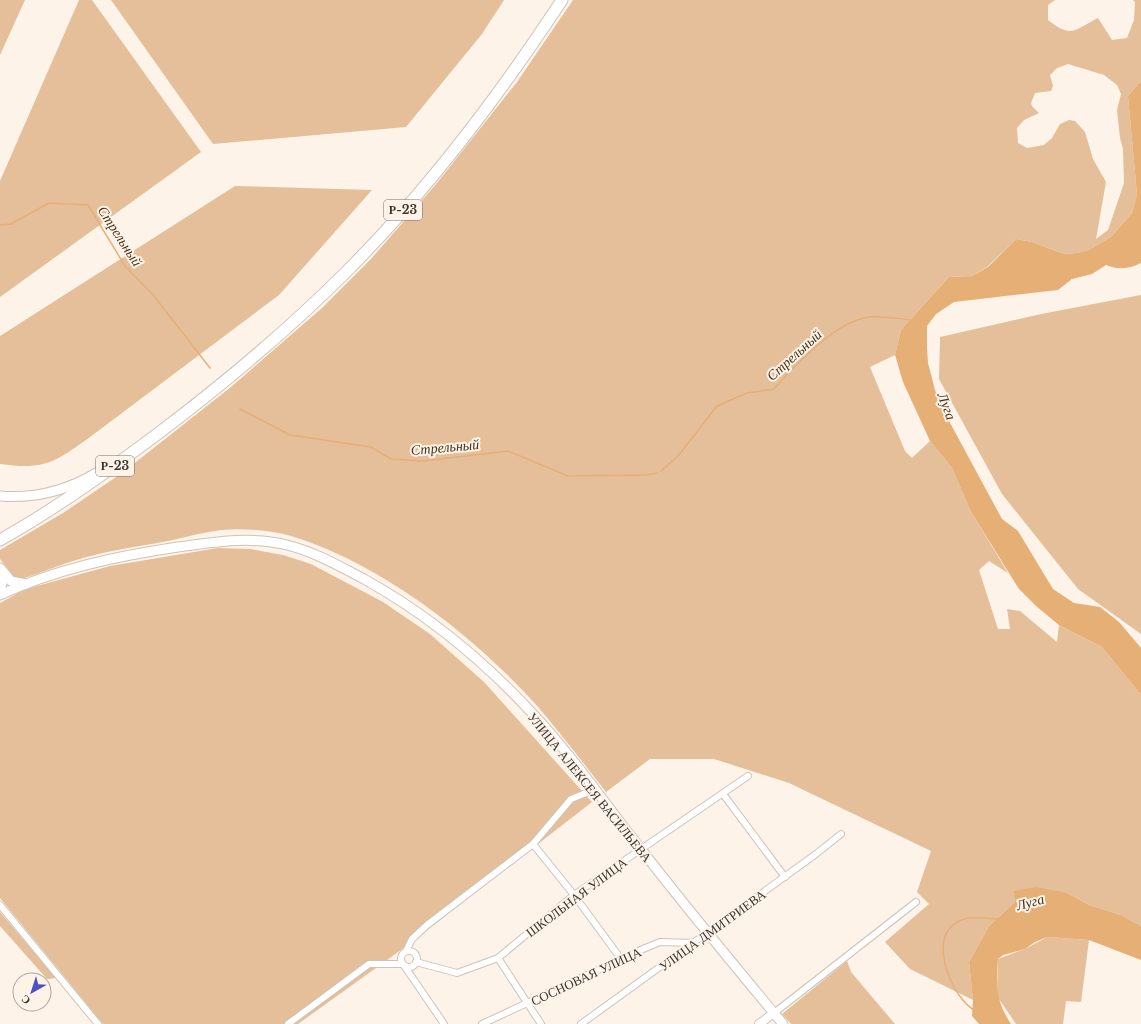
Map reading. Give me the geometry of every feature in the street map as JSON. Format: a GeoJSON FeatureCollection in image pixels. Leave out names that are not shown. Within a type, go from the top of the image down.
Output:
{"type":"FeatureCollection","features":[{"type":"Feature","properties":{"kind":"highway","name":"Р-23"},"geometry":{"type":"LineString","coordinates":[[0,540],[60,504],[99,478],[223,383],[313,304],[358,260],[394,221],[488,105],[562,0]]}},
{"type":"Feature","properties":{"kind":"main road"},"geometry":{"type":"LineString","coordinates":[[0,496],[36,496],[68,488],[87,479],[223,383]]}},
{"type":"Feature","properties":{"kind":"main road","name":"УЛИЦА АЛЕКСЕЯ ВАСИЛЬЕВА"},"geometry":{"type":"LineString","coordinates":[[0,595],[28,584],[93,563],[150,551],[214,542],[252,540],[301,549],[329,561],[381,588],[414,609],[472,654],[533,714],[596,789],[640,849],[783,1024]]}},
{"type":"Feature","properties":{"kind":"main road"},"geometry":{"type":"LineString","coordinates":[[1,569],[11,581],[28,584]]}},
{"type":"Feature","properties":{"kind":"main road"},"geometry":{"type":"LineString","coordinates":[[0,590],[3,580],[1,569]]}},
{"type":"Feature","properties":{"kind":"street","name":"ШКОЛЬНАЯ УЛИЦА"},"geometry":{"type":"LineString","coordinates":[[416,962],[457,973],[498,958],[574,895],[748,776]]}},
{"type":"Feature","properties":{"kind":"street"},"geometry":{"type":"LineString","coordinates":[[444,1024],[405,967],[401,957],[406,951],[412,938],[533,844],[571,799],[596,789]]}},
{"type":"Feature","properties":{"kind":"street"},"geometry":{"type":"LineString","coordinates":[[723,794],[785,877]]}},
{"type":"Feature","properties":{"kind":"street","name":"УЛИЦА ДМИТРИЕВА"},"geometry":{"type":"LineString","coordinates":[[581,1024],[785,877],[841,834]]}},
{"type":"Feature","properties":{"kind":"street"},"geometry":{"type":"LineString","coordinates":[[533,844],[574,895],[621,959]]}},
{"type":"Feature","properties":{"kind":"street"},"geometry":{"type":"LineString","coordinates":[[759,1024],[916,902]]}},
{"type":"Feature","properties":{"kind":"street"},"geometry":{"type":"LineString","coordinates":[[0,905],[98,1024]]}},
{"type":"Feature","properties":{"kind":"street","name":"СОСНОВАЯ УЛИЦА"},"geometry":{"type":"LineString","coordinates":[[482,1024],[660,942],[694,943]]}},
{"type":"Feature","properties":{"kind":"street"},"geometry":{"type":"LineString","coordinates":[[288,1024],[369,964],[410,967],[416,962],[416,954],[411,951],[406,951]]}},
{"type":"Feature","properties":{"kind":"street"},"geometry":{"type":"LineString","coordinates":[[498,958],[541,1024]]}},
{"type":"Feature","properties":{"kind":"shaded area"},"geometry":{"type":"Polygon","coordinates":[[[0,0],[25,0],[0,55],[0,0]]]}},
{"type":"Feature","properties":{"kind":"shaded area"},"geometry":{"type":"Polygon","coordinates":[[[79,0],[92,0],[201,152],[0,297],[0,181],[79,0]]]}},
{"type":"Feature","properties":{"kind":"shaded area"},"geometry":{"type":"Polygon","coordinates":[[[111,0],[504,0],[482,34],[406,127],[213,144],[111,0]]]}},
{"type":"Feature","properties":{"kind":"shaded area"},"geometry":{"type":"Polygon","coordinates":[[[573,0],[1055,0],[1048,5],[1048,20],[1056,26],[1068,31],[1073,31],[1098,18],[1112,40],[1127,38],[1134,20],[1135,2],[1133,0],[1141,0],[1141,81],[1128,96],[1137,195],[1132,213],[1111,237],[1089,250],[1064,254],[1032,242],[1016,239],[987,267],[972,276],[949,277],[901,330],[895,355],[870,367],[905,451],[912,458],[930,441],[952,468],[971,512],[1008,573],[989,561],[979,570],[998,629],[1010,629],[1007,609],[1020,611],[1057,642],[1059,625],[1102,647],[1141,695],[1141,926],[1121,915],[1089,905],[1067,893],[1013,891],[1015,902],[989,926],[969,962],[973,1000],[910,969],[885,942],[929,904],[917,892],[931,851],[789,783],[714,759],[650,759],[606,792],[539,708],[487,655],[426,606],[393,584],[359,564],[325,548],[275,532],[230,529],[96,554],[21,579],[14,577],[0,559],[0,550],[63,513],[122,473],[231,387],[322,308],[371,259],[437,183],[517,82],[573,0]],[[1068,64],[1057,68],[1050,75],[1053,86],[1051,91],[1035,93],[1031,103],[1039,113],[1024,120],[1017,128],[1018,143],[1027,148],[1044,145],[1052,138],[1060,124],[1069,120],[1075,121],[1085,132],[1093,159],[1106,182],[1096,239],[1108,230],[1124,183],[1123,149],[1120,138],[1117,110],[1121,94],[1117,85],[1104,75],[1068,64]]]}},
{"type":"Feature","properties":{"kind":"shaded area"},"geometry":{"type":"Polygon","coordinates":[[[235,186],[372,190],[279,295],[90,437],[58,459],[39,465],[15,466],[0,464],[0,336],[235,186]]]}},
{"type":"Feature","properties":{"kind":"shaded area"},"geometry":{"type":"Polygon","coordinates":[[[1141,295],[1141,634],[1078,589],[1002,494],[939,379],[940,337],[1041,314],[1141,295]]]}},
{"type":"Feature","properties":{"kind":"shaded area"},"geometry":{"type":"Polygon","coordinates":[[[218,548],[250,549],[283,555],[311,564],[383,602],[430,634],[484,682],[592,802],[412,942],[298,1024],[103,1024],[0,898],[0,603],[26,589],[110,566],[218,548]]]}},
{"type":"Feature","properties":{"kind":"shaded area"},"geometry":{"type":"Polygon","coordinates":[[[0,912],[51,972],[41,972],[0,926],[0,912]]]}},
{"type":"Feature","properties":{"kind":"shaded area"},"geometry":{"type":"Polygon","coordinates":[[[1047,937],[1089,940],[1081,1002],[1066,1001],[1063,1024],[1016,1024],[997,996],[998,959],[1025,949],[1047,937]]]}},
{"type":"Feature","properties":{"kind":"shaded area"},"geometry":{"type":"Polygon","coordinates":[[[847,961],[851,972],[895,1024],[791,1024],[782,1014],[847,961]]]}},
{"type":"Feature","properties":{"kind":"shaded area"},"geometry":{"type":"Polygon","coordinates":[[[52,973],[56,978],[52,978],[52,973]]]}},
{"type":"Feature","properties":{"kind":"water"},"geometry":{"type":"Polygon","coordinates":[[[1141,81],[1141,263],[1132,267],[1124,268],[1115,268],[1106,265],[1092,274],[1072,279],[1058,290],[954,302],[936,314],[927,326],[927,348],[928,363],[935,390],[949,421],[1002,519],[1018,531],[1053,589],[1074,603],[1100,607],[1119,622],[1141,648],[1141,695],[1102,647],[1059,625],[1036,606],[1019,589],[971,512],[952,468],[930,441],[903,382],[895,355],[901,330],[949,277],[972,276],[988,267],[1016,239],[1032,242],[1064,254],[1089,250],[1111,237],[1132,213],[1137,195],[1128,96],[1141,81]]]}},
{"type":"Feature","properties":{"kind":"water","name":"Луга"},"geometry":{"type":"Polygon","coordinates":[[[1036,887],[1067,893],[1089,905],[1121,915],[1141,926],[1141,960],[1089,940],[1047,937],[1035,942],[1025,949],[1003,955],[998,959],[998,993],[1002,1008],[1011,1024],[979,1024],[972,1016],[973,1000],[969,962],[989,926],[1015,902],[1013,891],[1036,887]]]}},
{"type":"Feature","properties":{"kind":"waterway","name":"Стрельный"},"geometry":{"type":"LineString","coordinates":[[0,225],[11,224],[49,203],[88,205],[125,266],[154,296],[210,368]]}},
{"type":"Feature","properties":{"kind":"waterway","name":"Стрельный"},"geometry":{"type":"LineString","coordinates":[[661,471],[678,456],[717,406],[747,393],[774,389],[805,356],[831,334],[858,320],[871,317],[912,320]]}},
{"type":"Feature","properties":{"kind":"waterway","name":"Стрельный"},"geometry":{"type":"LineString","coordinates":[[240,409],[290,435],[371,447],[391,459],[423,461],[508,451],[568,476],[646,475],[657,473]]}},
{"type":"Feature","properties":{"kind":"waterway"},"geometry":{"type":"LineString","coordinates":[[974,1010],[966,1004],[959,995],[947,971],[943,946],[945,936],[951,927],[967,918],[998,919]]}}]}
